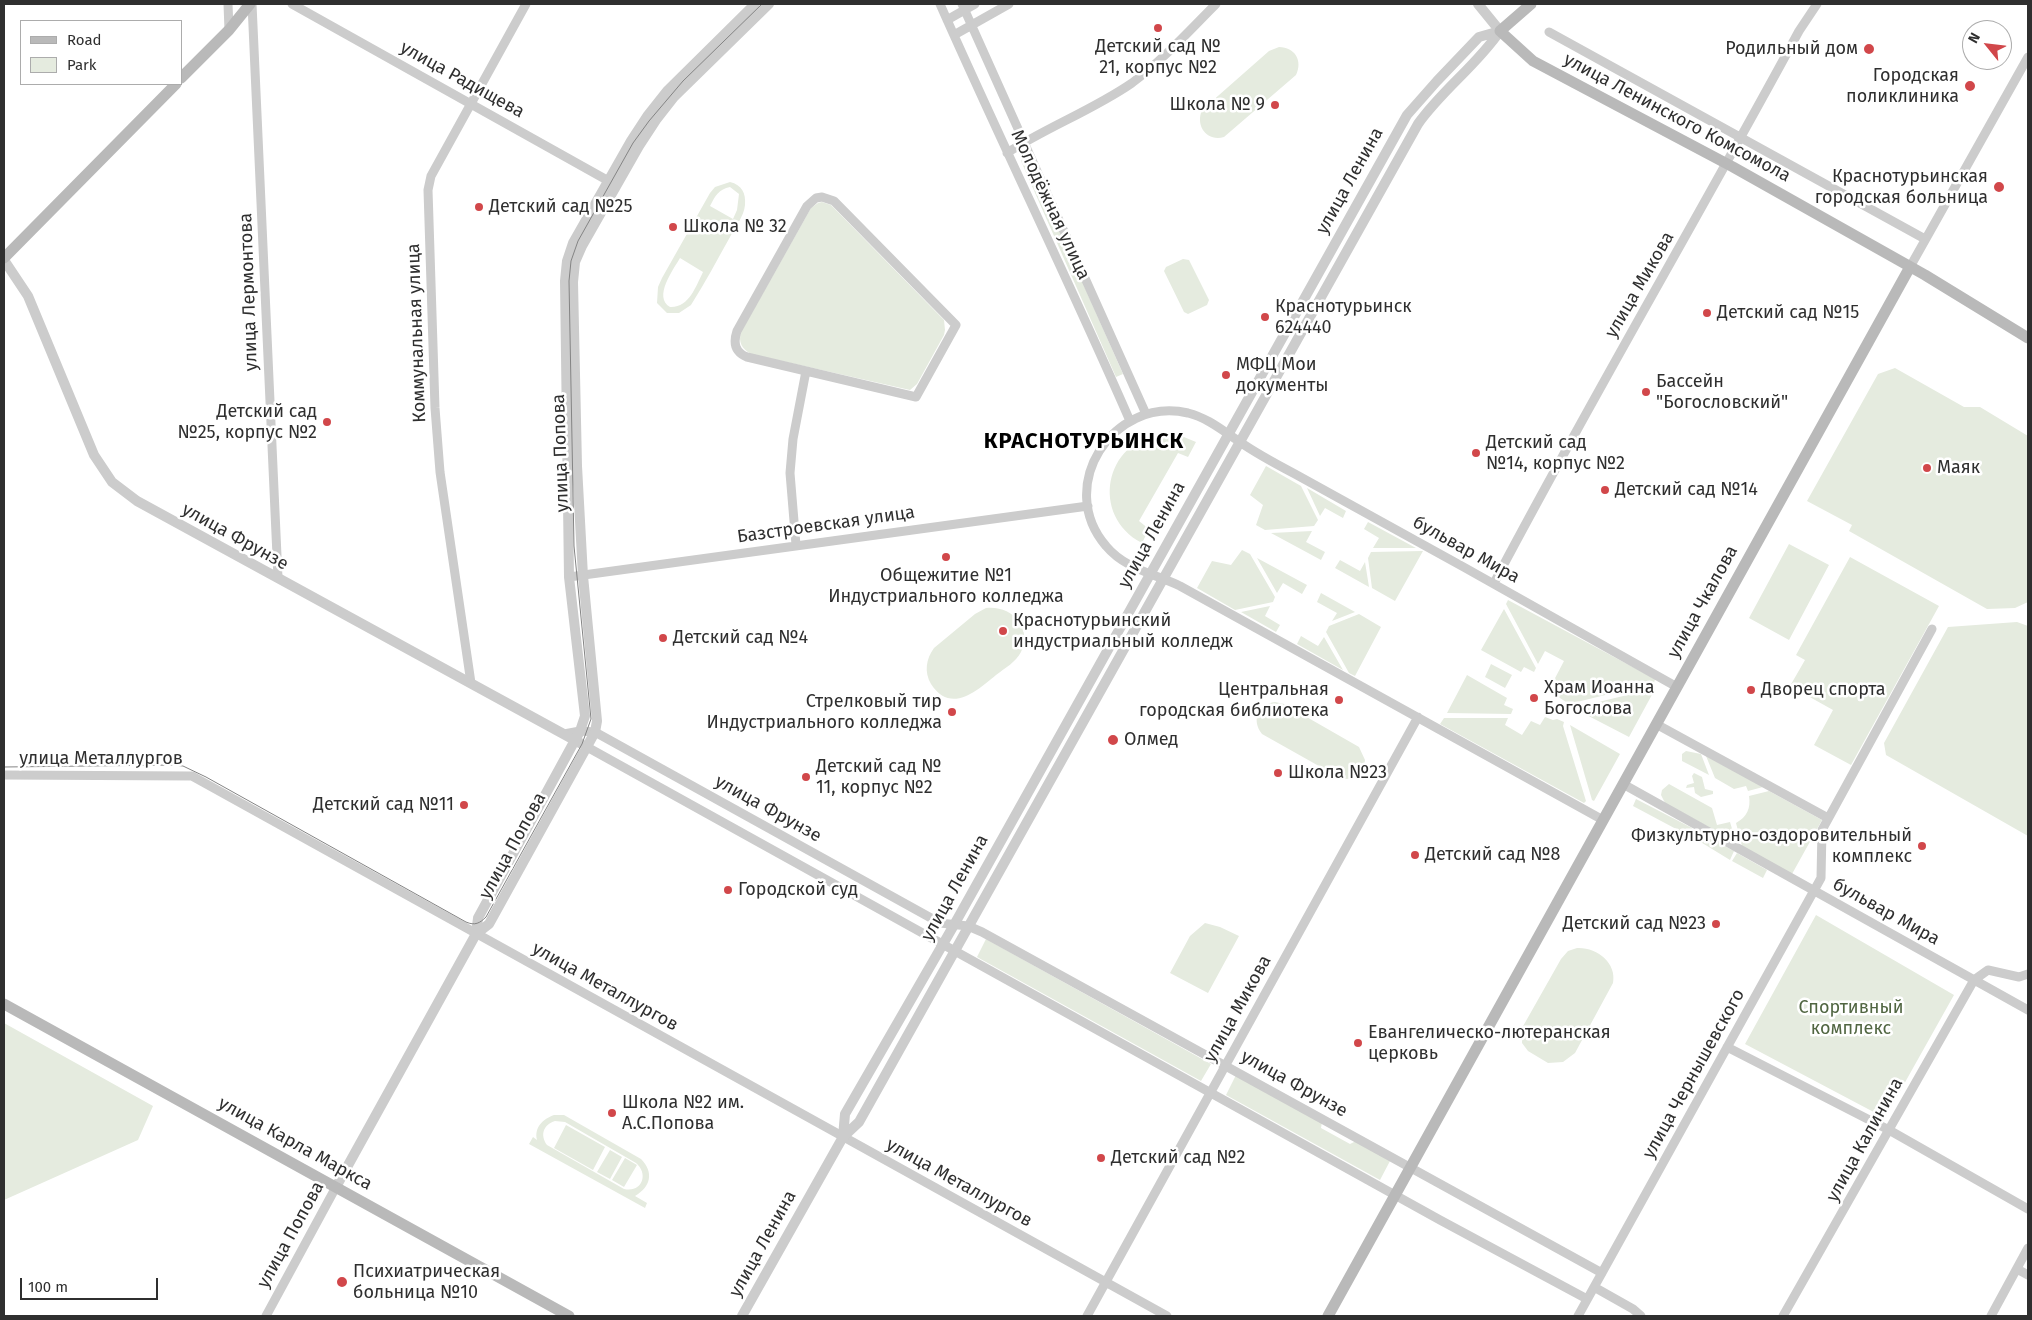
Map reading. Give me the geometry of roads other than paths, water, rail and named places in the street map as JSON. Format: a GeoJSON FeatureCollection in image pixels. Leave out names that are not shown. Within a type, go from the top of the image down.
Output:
{"type":"FeatureCollection","features":[{"type":"Feature","properties":{"kind":"main road"},"geometry":{"type":"LineString","coordinates":[[182,77],[229,30],[251,4]]}},
{"type":"Feature","properties":{"kind":"main road","name":"улица Ленина"},"geometry":{"type":"LineString","coordinates":[[1500,31],[1531,4]]}},
{"type":"Feature","properties":{"kind":"main road","name":"улица Ленинского Комсомола"},"geometry":{"type":"LineString","coordinates":[[1500,31],[1533,61],[1726,164],[1910,267],[2028,338]]}},
{"type":"Feature","properties":{"kind":"main road"},"geometry":{"type":"LineString","coordinates":[[4,259],[175,85]]}},
{"type":"Feature","properties":{"kind":"main road","name":"улица Чкалова"},"geometry":{"type":"LineString","coordinates":[[1394,1195],[1910,267]]}},
{"type":"Feature","properties":{"kind":"main road","name":"улица Карла Маркса"},"geometry":{"type":"LineString","coordinates":[[4,1004],[569,1316]]}},
{"type":"Feature","properties":{"kind":"main road"},"geometry":{"type":"LineString","coordinates":[[1328,1316],[1394,1195]]}},
{"type":"Feature","properties":{"kind":"street"},"geometry":{"type":"LineString","coordinates":[[228,4],[229,30]]}},
{"type":"Feature","properties":{"kind":"street","name":"улица Лермонтова"},"geometry":{"type":"LineString","coordinates":[[251,4],[278,578]]}},
{"type":"Feature","properties":{"kind":"street","name":"улица Радищева"},"geometry":{"type":"LineString","coordinates":[[292,4],[612,183]]}},
{"type":"Feature","properties":{"kind":"street","name":"Коммунальная улица"},"geometry":{"type":"LineString","coordinates":[[471,684],[440,469],[435,408],[428,190],[431,176],[526,4]]}},
{"type":"Feature","properties":{"kind":"street","name":"улица Попова"},"geometry":{"type":"LineString","coordinates":[[476,934],[489,924],[595,732],[597,721],[583,576],[577,466],[573,272],[582,246],[631,141],[662,97],[755,4]]}},
{"type":"Feature","properties":{"kind":"street","name":"улица Попова"},"geometry":{"type":"LineString","coordinates":[[266,1316],[476,934],[478,918],[578,736],[585,716],[569,577],[566,271],[569,252],[573,242],[612,183],[674,97],[769,4]]}},
{"type":"Feature","properties":{"kind":"street","name":"Молодёжная улица"},"geometry":{"type":"LineString","coordinates":[[940,4],[1130,421]]}},
{"type":"Feature","properties":{"kind":"street"},"geometry":{"type":"LineString","coordinates":[[947,20],[963,7],[975,4]]}},
{"type":"Feature","properties":{"kind":"street"},"geometry":{"type":"LineString","coordinates":[[954,35],[1009,4]]}},
{"type":"Feature","properties":{"kind":"street"},"geometry":{"type":"LineString","coordinates":[[1007,153],[1024,142],[1099,103],[1131,83],[1162,58],[1216,4]]}},
{"type":"Feature","properties":{"kind":"street","name":"улица Ленинского Комсомола"},"geometry":{"type":"LineString","coordinates":[[1478,4],[1500,31]]}},
{"type":"Feature","properties":{"kind":"street","name":"улица Микова"},"geometry":{"type":"LineString","coordinates":[[1494,583],[1600,388],[1799,32],[1817,4]]}},
{"type":"Feature","properties":{"kind":"street","name":"Молодёжная улица"},"geometry":{"type":"LineString","coordinates":[[963,7],[1146,414]]}},
{"type":"Feature","properties":{"kind":"street","name":"улица Ленина"},"geometry":{"type":"LineString","coordinates":[[843,1137],[845,1114],[954,925],[1407,115],[1479,37],[1500,31]]}},
{"type":"Feature","properties":{"kind":"street","name":"улица Ленина"},"geometry":{"type":"LineString","coordinates":[[742,1316],[843,1137],[859,1122],[1418,124],[1489,48],[1500,31]]}},
{"type":"Feature","properties":{"kind":"street","name":"улица Ленинского Комсомола"},"geometry":{"type":"LineString","coordinates":[[1548,32],[1925,239]]}},
{"type":"Feature","properties":{"kind":"street","name":"улица Чкалова"},"geometry":{"type":"LineString","coordinates":[[1910,267],[2028,57]]}},
{"type":"Feature","properties":{"kind":"street"},"geometry":{"type":"LineString","coordinates":[[822,197],[834,201],[956,325],[916,396],[806,371],[741,355],[735,346],[734,339],[807,206],[816,198],[822,197]]}},
{"type":"Feature","properties":{"kind":"street","name":"улица Фрунзе"},"geometry":{"type":"LineString","coordinates":[[4,259],[28,296],[94,455],[112,482],[137,501],[564,734],[578,736],[595,732],[940,923],[968,926],[982,932],[1602,1273]]}},
{"type":"Feature","properties":{"kind":"street"},"geometry":{"type":"LineString","coordinates":[[796,545],[790,473],[793,439],[806,371]]}},
{"type":"Feature","properties":{"kind":"street","name":"бульвар Мира"},"geometry":{"type":"LineString","coordinates":[[1163,578],[1134,568],[1112,553],[1098,536],[1088,506],[1088,479],[1097,454],[1110,436],[1130,421],[1146,414],[1168,411],[1189,413],[1214,424],[1240,442],[1677,687]]}},
{"type":"Feature","properties":{"kind":"street"},"geometry":{"type":"LineString","coordinates":[[1238,417],[1250,424]]}},
{"type":"Feature","properties":{"kind":"street","name":"Базстроевская улица"},"geometry":{"type":"LineString","coordinates":[[569,577],[1088,506]]}},
{"type":"Feature","properties":{"kind":"street"},"geometry":{"type":"LineString","coordinates":[[1163,578],[1603,820]]}},
{"type":"Feature","properties":{"kind":"street"},"geometry":{"type":"LineString","coordinates":[[1139,594],[1151,600]]}},
{"type":"Feature","properties":{"kind":"street","name":"улица Чернышевского"},"geometry":{"type":"LineString","coordinates":[[1587,1299],[1821,878],[1822,830],[1932,629]]}},
{"type":"Feature","properties":{"kind":"street","name":"улица Микова"},"geometry":{"type":"LineString","coordinates":[[1087,1316],[1418,717]]}},
{"type":"Feature","properties":{"kind":"street"},"geometry":{"type":"LineString","coordinates":[[1656,725],[1828,818]]}},
{"type":"Feature","properties":{"kind":"street","name":"улица Фрунзе"},"geometry":{"type":"LineString","coordinates":[[578,736],[587,747],[954,951]]}},
{"type":"Feature","properties":{"kind":"street","name":"улица Металлургов"},"geometry":{"type":"LineString","coordinates":[[4,774],[192,776],[1167,1316]]}},
{"type":"Feature","properties":{"kind":"street","name":"бульвар Мира"},"geometry":{"type":"LineString","coordinates":[[1623,784],[2028,1010]]}},
{"type":"Feature","properties":{"kind":"street"},"geometry":{"type":"LineString","coordinates":[[954,951],[1394,1195],[1587,1299],[1578,1316]]}},
{"type":"Feature","properties":{"kind":"street"},"geometry":{"type":"LineString","coordinates":[[1974,980],[1988,970],[2019,976],[2028,974]]}},
{"type":"Feature","properties":{"kind":"street","name":"улица Калинина"},"geometry":{"type":"LineString","coordinates":[[1783,1316],[1974,980]]}},
{"type":"Feature","properties":{"kind":"street"},"geometry":{"type":"LineString","coordinates":[[1727,1047],[1889,1130],[2028,1209]]}},
{"type":"Feature","properties":{"kind":"street"},"geometry":{"type":"LineString","coordinates":[[1991,1316],[2028,1248]]}},
{"type":"Feature","properties":{"kind":"street"},"geometry":{"type":"LineString","coordinates":[[2017,1269],[2028,1275]]}},
{"type":"Feature","properties":{"kind":"street"},"geometry":{"type":"LineString","coordinates":[[1594,1286],[1633,1309],[1641,1316]]}},
{"type":"Feature","properties":{"kind":"tram line"},"geometry":{"type":"LineString","coordinates":[[4,767],[183,766],[466,922],[477,923],[486,917],[582,744],[591,719],[574,546],[569,281],[571,261],[578,241],[633,143],[649,121],[683,81],[762,4]]}},
{"type":"Feature","properties":{"kind":"place","name":"Детский сад № 21, корпус №2"},"geometry":{"type":"Point","coordinates":[1158,28]}},
{"type":"Feature","properties":{"kind":"place","name":"Родильный дом"},"geometry":{"type":"Point","coordinates":[1869,49]}},
{"type":"Feature","properties":{"kind":"place","name":"Городская поликлиника"},"geometry":{"type":"Point","coordinates":[1970,86]}},
{"type":"Feature","properties":{"kind":"place","name":"Школа № 9"},"geometry":{"type":"Point","coordinates":[1275,105]}},
{"type":"Feature","properties":{"kind":"place","name":"Краснотурьинская городская больница"},"geometry":{"type":"Point","coordinates":[1999,187]}},
{"type":"Feature","properties":{"kind":"place","name":"Детский сад №25"},"geometry":{"type":"Point","coordinates":[479,207]}},
{"type":"Feature","properties":{"kind":"place","name":"Школа № 32"},"geometry":{"type":"Point","coordinates":[673,227]}},
{"type":"Feature","properties":{"kind":"place","name":"Детский сад №15"},"geometry":{"type":"Point","coordinates":[1707,313]}},
{"type":"Feature","properties":{"kind":"place","name":"Краснотурьинск 624440"},"geometry":{"type":"Point","coordinates":[1265,317]}},
{"type":"Feature","properties":{"kind":"place","name":"МФЦ Мои документы"},"geometry":{"type":"Point","coordinates":[1226,375]}},
{"type":"Feature","properties":{"kind":"place","name":"Бассейн \"Богословский\""},"geometry":{"type":"Point","coordinates":[1646,392]}},
{"type":"Feature","properties":{"kind":"place","name":"Детский сад №25, корпус №2"},"geometry":{"type":"Point","coordinates":[327,422]}},
{"type":"Feature","properties":{"kind":"place","name":"Детский сад №14, корпус №2"},"geometry":{"type":"Point","coordinates":[1476,453]}},
{"type":"Feature","properties":{"kind":"place","name":"Маяк"},"geometry":{"type":"Point","coordinates":[1927,468]}},
{"type":"Feature","properties":{"kind":"place","name":"Детский сад №14"},"geometry":{"type":"Point","coordinates":[1605,490]}},
{"type":"Feature","properties":{"kind":"place","name":"Общежитие №1 Индустриального колледжа"},"geometry":{"type":"Point","coordinates":[946,557]}},
{"type":"Feature","properties":{"kind":"place","name":"Краснотурьинский индустриальный колледж"},"geometry":{"type":"Point","coordinates":[1003,631]}},
{"type":"Feature","properties":{"kind":"place","name":"Детский сад №4"},"geometry":{"type":"Point","coordinates":[663,638]}},
{"type":"Feature","properties":{"kind":"place","name":"Дворец спорта"},"geometry":{"type":"Point","coordinates":[1751,690]}},
{"type":"Feature","properties":{"kind":"place","name":"Храм Иоанна Богослова"},"geometry":{"type":"Point","coordinates":[1534,698]}},
{"type":"Feature","properties":{"kind":"place","name":"Центральная городская библиотека"},"geometry":{"type":"Point","coordinates":[1339,700]}},
{"type":"Feature","properties":{"kind":"place","name":"Стрелковый тир Индустриального колледжа"},"geometry":{"type":"Point","coordinates":[952,712]}},
{"type":"Feature","properties":{"kind":"place","name":"Олмед"},"geometry":{"type":"Point","coordinates":[1113,740]}},
{"type":"Feature","properties":{"kind":"place","name":"Школа №23"},"geometry":{"type":"Point","coordinates":[1278,773]}},
{"type":"Feature","properties":{"kind":"place","name":"Детский сад № 11, корпус №2"},"geometry":{"type":"Point","coordinates":[806,777]}},
{"type":"Feature","properties":{"kind":"place","name":"Детский сад №11"},"geometry":{"type":"Point","coordinates":[464,805]}},
{"type":"Feature","properties":{"kind":"place","name":"Физкультурно-оздоровительный комплекс"},"geometry":{"type":"Point","coordinates":[1922,846]}},
{"type":"Feature","properties":{"kind":"place","name":"Детский сад №8"},"geometry":{"type":"Point","coordinates":[1415,855]}},
{"type":"Feature","properties":{"kind":"place","name":"Городской суд"},"geometry":{"type":"Point","coordinates":[728,890]}},
{"type":"Feature","properties":{"kind":"place","name":"Детский сад №23"},"geometry":{"type":"Point","coordinates":[1716,924]}},
{"type":"Feature","properties":{"kind":"place","name":"Евангелическо-лютеранская церковь"},"geometry":{"type":"Point","coordinates":[1358,1043]}},
{"type":"Feature","properties":{"kind":"place","name":"Школа №2 им. А.С.Попова"},"geometry":{"type":"Point","coordinates":[612,1113]}},
{"type":"Feature","properties":{"kind":"place","name":"Детский сад №2"},"geometry":{"type":"Point","coordinates":[1101,1158]}},
{"type":"Feature","properties":{"kind":"place","name":"Психиатрическая больница №10"},"geometry":{"type":"Point","coordinates":[342,1282]}},
{"type":"Feature","properties":{"kind":"district","name":"КРАСНОТУРЬИНСК"},"geometry":{"type":"Point","coordinates":[1084,442]}},
{"type":"Feature","properties":{"kind":"park label","name":"Спортивный комплекс"},"geometry":{"type":"Point","coordinates":[1851,1018]}}]}
